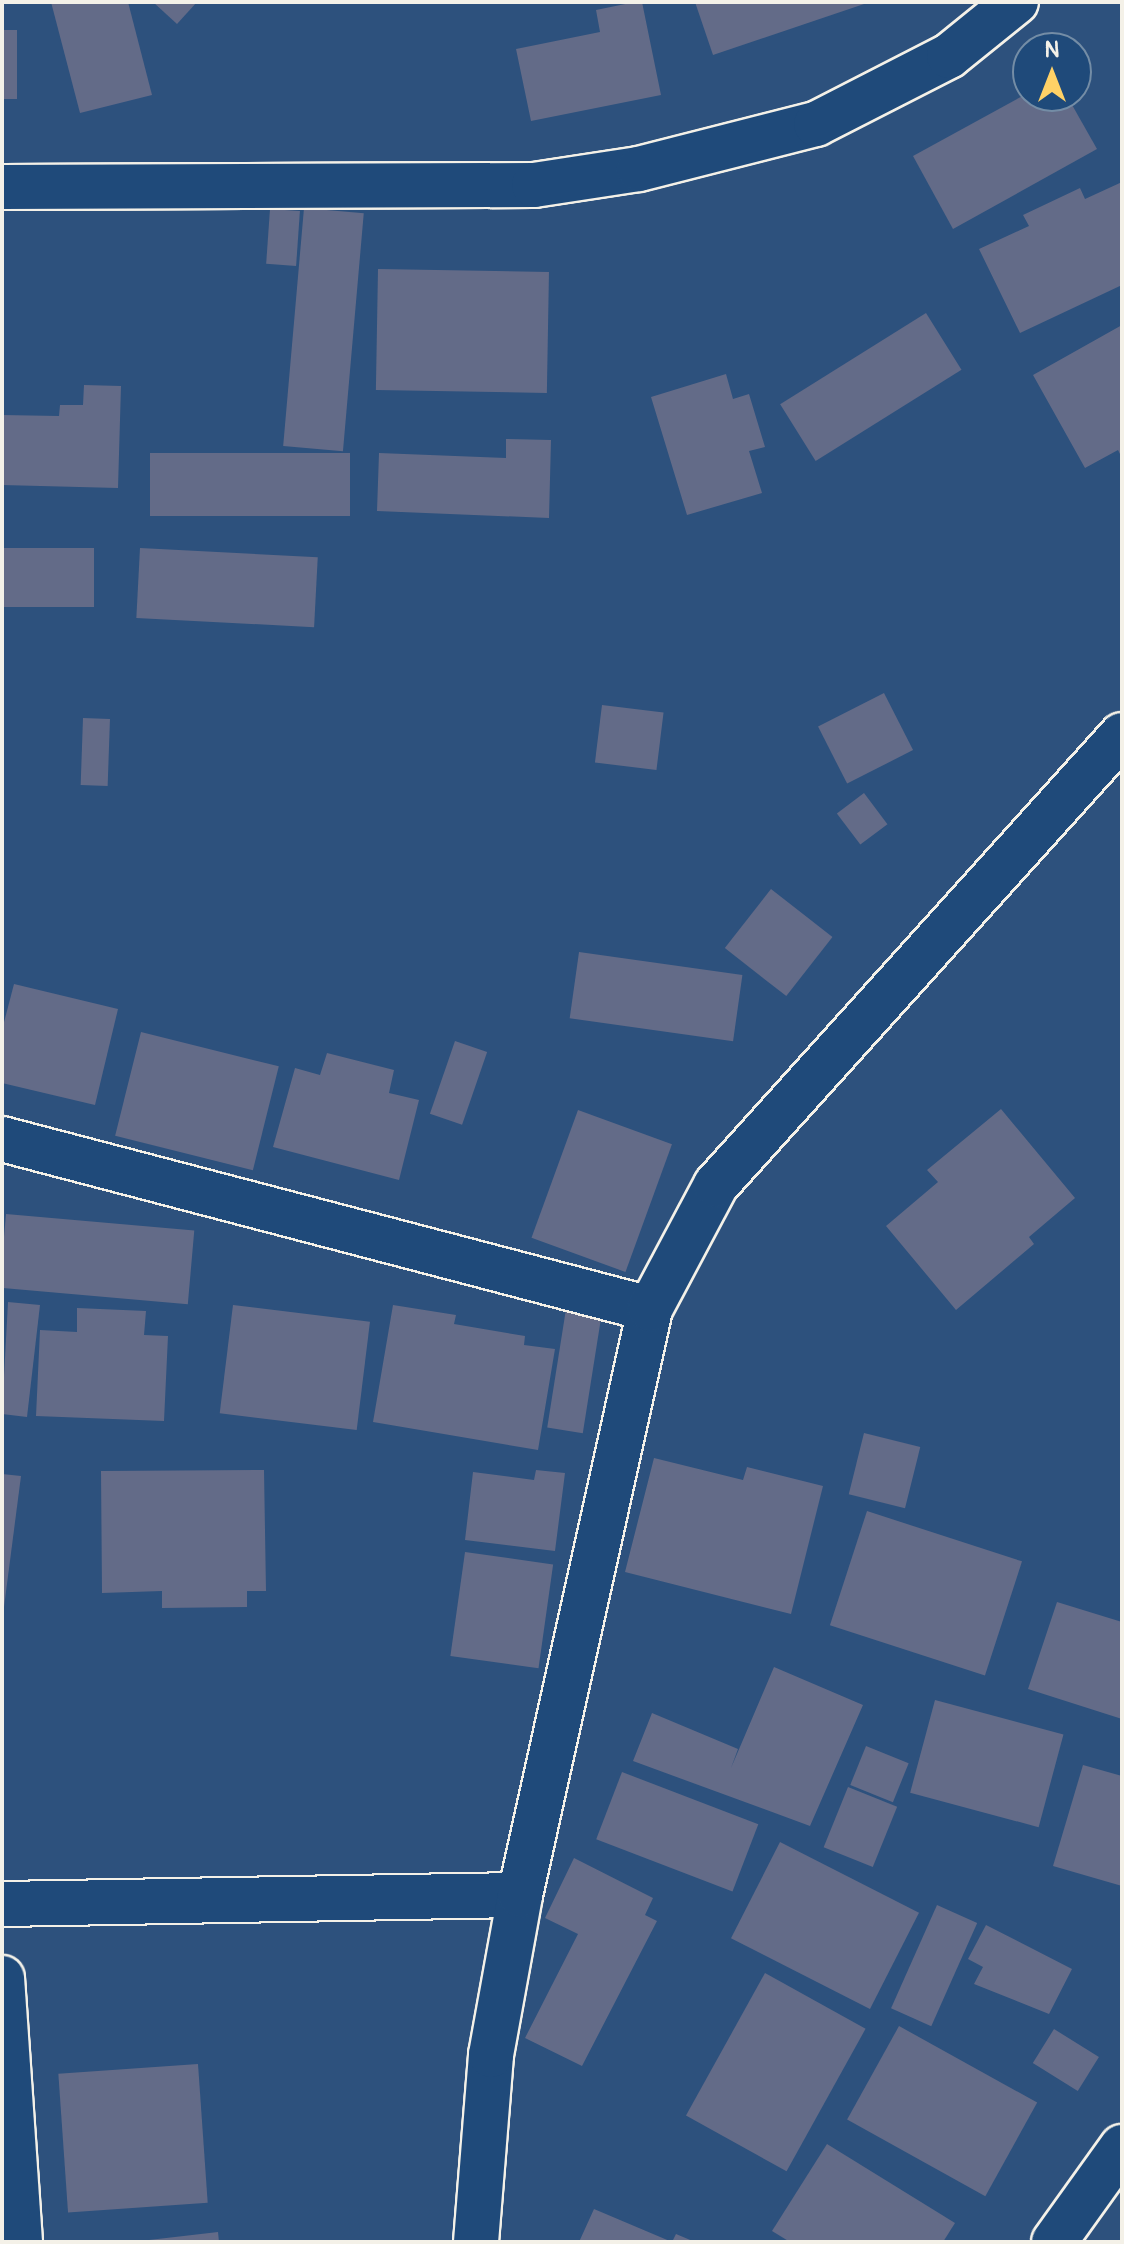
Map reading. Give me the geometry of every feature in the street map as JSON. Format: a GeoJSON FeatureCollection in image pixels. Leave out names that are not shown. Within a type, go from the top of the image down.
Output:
{"type":"FeatureCollection","features":[{"type":"Feature","properties":{"kind":"street"},"geometry":{"type":"LineString","coordinates":[[2,187],[534,185],[639,169],[816,124],[949,56],[1016,2]]}},
{"type":"Feature","properties":{"kind":"street"},"geometry":{"type":"LineString","coordinates":[[476,2242],[491,2055],[520,1895],[650,1309],[716,1185],[1122,735]]}},
{"type":"Feature","properties":{"kind":"street"},"geometry":{"type":"LineString","coordinates":[[2,1139],[650,1309]]}},
{"type":"Feature","properties":{"kind":"street"},"geometry":{"type":"LineString","coordinates":[[2,1904],[520,1895]]}},
{"type":"Feature","properties":{"kind":"street"},"geometry":{"type":"LineString","coordinates":[[2,1978],[20,2242]]}},
{"type":"Feature","properties":{"kind":"street"},"geometry":{"type":"LineString","coordinates":[[1054,2242],[1122,2147]]}},
{"type":"Feature","properties":{"kind":"building"},"geometry":{"type":"Polygon","coordinates":[[[51,2],[128,2],[152,95],[80,113],[51,2]]]}},
{"type":"Feature","properties":{"kind":"building"},"geometry":{"type":"Polygon","coordinates":[[[153,2],[197,2],[177,24],[153,2]]]}},
{"type":"Feature","properties":{"kind":"building"},"geometry":{"type":"Polygon","coordinates":[[[642,2],[661,95],[531,121],[516,49],[600,32],[596,10],[642,2]]]}},
{"type":"Feature","properties":{"kind":"building"},"geometry":{"type":"Polygon","coordinates":[[[695,2],[867,2],[867,3],[713,55],[695,2]]]}},
{"type":"Feature","properties":{"kind":"building"},"geometry":{"type":"Polygon","coordinates":[[[2,30],[17,30],[17,99],[2,99],[2,30]]]}},
{"type":"Feature","properties":{"kind":"building"},"geometry":{"type":"Polygon","coordinates":[[[1012,102],[1012,112],[1076,112],[1097,149],[953,229],[913,156],[1012,102]]]}},
{"type":"Feature","properties":{"kind":"building"},"geometry":{"type":"Polygon","coordinates":[[[1122,182],[1122,285],[1020,333],[979,249],[1029,226],[1023,215],[1080,188],[1085,199],[1122,182]]]}},
{"type":"Feature","properties":{"kind":"building"},"geometry":{"type":"Polygon","coordinates":[[[304,208],[364,213],[343,451],[283,446],[304,208]]]}},
{"type":"Feature","properties":{"kind":"building"},"geometry":{"type":"Polygon","coordinates":[[[270,209],[300,211],[296,266],[266,264],[270,209]]]}},
{"type":"Feature","properties":{"kind":"building"},"geometry":{"type":"Polygon","coordinates":[[[378,269],[549,272],[547,393],[376,390],[378,269]]]}},
{"type":"Feature","properties":{"kind":"building"},"geometry":{"type":"Polygon","coordinates":[[[926,313],[962,370],[816,461],[780,404],[926,313]]]}},
{"type":"Feature","properties":{"kind":"building"},"geometry":{"type":"Polygon","coordinates":[[[1122,325],[1122,458],[1118,450],[1085,468],[1033,375],[1122,325]]]}},
{"type":"Feature","properties":{"kind":"building"},"geometry":{"type":"Polygon","coordinates":[[[726,374],[733,399],[749,394],[765,447],[749,451],[762,493],[687,515],[651,397],[726,374]]]}},
{"type":"Feature","properties":{"kind":"building"},"geometry":{"type":"Polygon","coordinates":[[[84,385],[121,386],[118,488],[2,485],[2,415],[59,416],[60,405],[83,405],[84,385]]]}},
{"type":"Feature","properties":{"kind":"building"},"geometry":{"type":"Polygon","coordinates":[[[506,439],[551,440],[549,518],[377,511],[379,453],[506,458],[506,439]]]}},
{"type":"Feature","properties":{"kind":"building"},"geometry":{"type":"Polygon","coordinates":[[[150,453],[350,453],[350,516],[150,516],[150,453]]]}},
{"type":"Feature","properties":{"kind":"building"},"geometry":{"type":"Polygon","coordinates":[[[2,548],[94,548],[94,607],[2,607],[2,548]]]}},
{"type":"Feature","properties":{"kind":"building"},"geometry":{"type":"Polygon","coordinates":[[[140,548],[318,557],[314,627],[136,618],[140,548]]]}},
{"type":"Feature","properties":{"kind":"building"},"geometry":{"type":"Polygon","coordinates":[[[884,693],[913,750],[847,784],[818,727],[884,693]]]}},
{"type":"Feature","properties":{"kind":"building"},"geometry":{"type":"Polygon","coordinates":[[[602,705],[664,713],[656,770],[595,763],[602,705]]]}},
{"type":"Feature","properties":{"kind":"building"},"geometry":{"type":"Polygon","coordinates":[[[83,718],[110,719],[108,786],[81,785],[83,718]]]}},
{"type":"Feature","properties":{"kind":"building"},"geometry":{"type":"Polygon","coordinates":[[[864,793],[887,824],[860,845],[837,813],[864,793]]]}},
{"type":"Feature","properties":{"kind":"building"},"geometry":{"type":"Polygon","coordinates":[[[771,889],[832,937],[786,996],[725,948],[771,889]]]}},
{"type":"Feature","properties":{"kind":"building"},"geometry":{"type":"Polygon","coordinates":[[[579,952],[742,975],[733,1041],[570,1018],[579,952]]]}},
{"type":"Feature","properties":{"kind":"building"},"geometry":{"type":"Polygon","coordinates":[[[14,984],[118,1009],[95,1105],[2,1083],[2,1030],[14,984]]]}},
{"type":"Feature","properties":{"kind":"building"},"geometry":{"type":"Polygon","coordinates":[[[141,1032],[279,1066],[253,1170],[115,1136],[141,1032]]]}},
{"type":"Feature","properties":{"kind":"building"},"geometry":{"type":"Polygon","coordinates":[[[455,1041],[487,1052],[462,1125],[430,1114],[455,1041]]]}},
{"type":"Feature","properties":{"kind":"building"},"geometry":{"type":"Polygon","coordinates":[[[327,1053],[394,1070],[389,1093],[419,1100],[399,1180],[273,1147],[295,1068],[320,1075],[327,1053]]]}},
{"type":"Feature","properties":{"kind":"building"},"geometry":{"type":"Polygon","coordinates":[[[1001,1109],[1075,1198],[1029,1237],[1034,1244],[956,1310],[886,1226],[938,1182],[927,1170],[1001,1109]]]}},
{"type":"Feature","properties":{"kind":"building"},"geometry":{"type":"Polygon","coordinates":[[[578,1110],[672,1144],[625,1272],[531,1238],[578,1110]]]}},
{"type":"Feature","properties":{"kind":"building"},"geometry":{"type":"Polygon","coordinates":[[[6,1214],[194,1230],[188,1304],[2,1288],[6,1214]]]}},
{"type":"Feature","properties":{"kind":"building"},"geometry":{"type":"Polygon","coordinates":[[[8,1302],[40,1305],[27,1417],[2,1414],[8,1302]]]}},
{"type":"Feature","properties":{"kind":"building"},"geometry":{"type":"Polygon","coordinates":[[[233,1305],[370,1322],[357,1430],[220,1413],[233,1305]]]}},
{"type":"Feature","properties":{"kind":"building"},"geometry":{"type":"Polygon","coordinates":[[[393,1305],[456,1315],[454,1324],[525,1336],[524,1345],[555,1349],[538,1450],[373,1422],[393,1305]]]}},
{"type":"Feature","properties":{"kind":"building"},"geometry":{"type":"Polygon","coordinates":[[[77,1308],[146,1311],[144,1335],[168,1336],[164,1421],[36,1416],[40,1330],[77,1332],[77,1308]]]}},
{"type":"Feature","properties":{"kind":"building"},"geometry":{"type":"Polygon","coordinates":[[[566,1309],[602,1315],[583,1433],[547,1428],[566,1309]]]}},
{"type":"Feature","properties":{"kind":"building"},"geometry":{"type":"Polygon","coordinates":[[[864,1433],[920,1447],[905,1508],[849,1494],[864,1433]]]}},
{"type":"Feature","properties":{"kind":"building"},"geometry":{"type":"Polygon","coordinates":[[[654,1458],[743,1480],[747,1467],[823,1486],[791,1614],[625,1572],[654,1458]]]}},
{"type":"Feature","properties":{"kind":"building"},"geometry":{"type":"Polygon","coordinates":[[[264,1470],[266,1591],[247,1591],[247,1607],[162,1608],[162,1591],[102,1593],[101,1471],[264,1470]]]}},
{"type":"Feature","properties":{"kind":"building"},"geometry":{"type":"Polygon","coordinates":[[[536,1470],[565,1473],[555,1551],[465,1540],[473,1472],[534,1480],[536,1470]]]}},
{"type":"Feature","properties":{"kind":"building"},"geometry":{"type":"Polygon","coordinates":[[[2,1474],[21,1476],[4,1607],[2,1607],[2,1474]]]}},
{"type":"Feature","properties":{"kind":"building"},"geometry":{"type":"Polygon","coordinates":[[[867,1511],[1022,1561],[985,1675],[830,1625],[867,1511]]]}},
{"type":"Feature","properties":{"kind":"building"},"geometry":{"type":"Polygon","coordinates":[[[465,1552],[553,1564],[539,1668],[450,1656],[465,1552]]]}},
{"type":"Feature","properties":{"kind":"building"},"geometry":{"type":"Polygon","coordinates":[[[1057,1602],[1122,1622],[1122,1719],[1028,1689],[1057,1602]]]}},
{"type":"Feature","properties":{"kind":"building"},"geometry":{"type":"Polygon","coordinates":[[[774,1667],[863,1705],[810,1826],[633,1761],[652,1713],[738,1749],[731,1768],[774,1667]]]}},
{"type":"Feature","properties":{"kind":"building"},"geometry":{"type":"Polygon","coordinates":[[[935,1700],[1063,1734],[1039,1827],[910,1793],[935,1700]]]}},
{"type":"Feature","properties":{"kind":"building"},"geometry":{"type":"Polygon","coordinates":[[[866,1746],[909,1763],[893,1802],[850,1785],[866,1746]]]}},
{"type":"Feature","properties":{"kind":"building"},"geometry":{"type":"Polygon","coordinates":[[[1083,1765],[1122,1776],[1122,1886],[1053,1866],[1083,1765]]]}},
{"type":"Feature","properties":{"kind":"building"},"geometry":{"type":"Polygon","coordinates":[[[622,1772],[758,1824],[733,1892],[596,1839],[622,1772]]]}},
{"type":"Feature","properties":{"kind":"building"},"geometry":{"type":"Polygon","coordinates":[[[848,1787],[897,1807],[873,1867],[824,1847],[848,1787]]]}},
{"type":"Feature","properties":{"kind":"building"},"geometry":{"type":"Polygon","coordinates":[[[780,1842],[919,1913],[870,2009],[731,1938],[780,1842]]]}},
{"type":"Feature","properties":{"kind":"building"},"geometry":{"type":"Polygon","coordinates":[[[574,1858],[653,1898],[645,1915],[657,1921],[582,2066],[525,2038],[578,1934],[545,1918],[574,1858]]]}},
{"type":"Feature","properties":{"kind":"building"},"geometry":{"type":"Polygon","coordinates":[[[937,1905],[977,1923],[931,2026],[891,2008],[937,1905]]]}},
{"type":"Feature","properties":{"kind":"building"},"geometry":{"type":"Polygon","coordinates":[[[986,1925],[1072,1969],[1049,2014],[974,1984],[983,1967],[968,1959],[986,1925]]]}},
{"type":"Feature","properties":{"kind":"building"},"geometry":{"type":"Polygon","coordinates":[[[765,1973],[866,2029],[787,2171],[686,2116],[765,1973]]]}},
{"type":"Feature","properties":{"kind":"building"},"geometry":{"type":"Polygon","coordinates":[[[899,2026],[1037,2103],[985,2196],[847,2120],[899,2026]]]}},
{"type":"Feature","properties":{"kind":"building"},"geometry":{"type":"Polygon","coordinates":[[[1054,2029],[1099,2057],[1078,2091],[1033,2063],[1054,2029]]]}},
{"type":"Feature","properties":{"kind":"building"},"geometry":{"type":"Polygon","coordinates":[[[198,2064],[208,2203],[68,2212],[58,2074],[198,2064]]]}},
{"type":"Feature","properties":{"kind":"building"},"geometry":{"type":"Polygon","coordinates":[[[827,2144],[955,2223],[943,2242],[790,2242],[772,2231],[827,2144]]]}},
{"type":"Feature","properties":{"kind":"building"},"geometry":{"type":"Polygon","coordinates":[[[594,2209],[672,2242],[579,2242],[594,2209]]]}},
{"type":"Feature","properties":{"kind":"building"},"geometry":{"type":"Polygon","coordinates":[[[218,2232],[219,2242],[149,2240],[218,2232]]]}},
{"type":"Feature","properties":{"kind":"building"},"geometry":{"type":"Polygon","coordinates":[[[676,2234],[695,2242],[672,2242],[676,2234]]]}}]}
